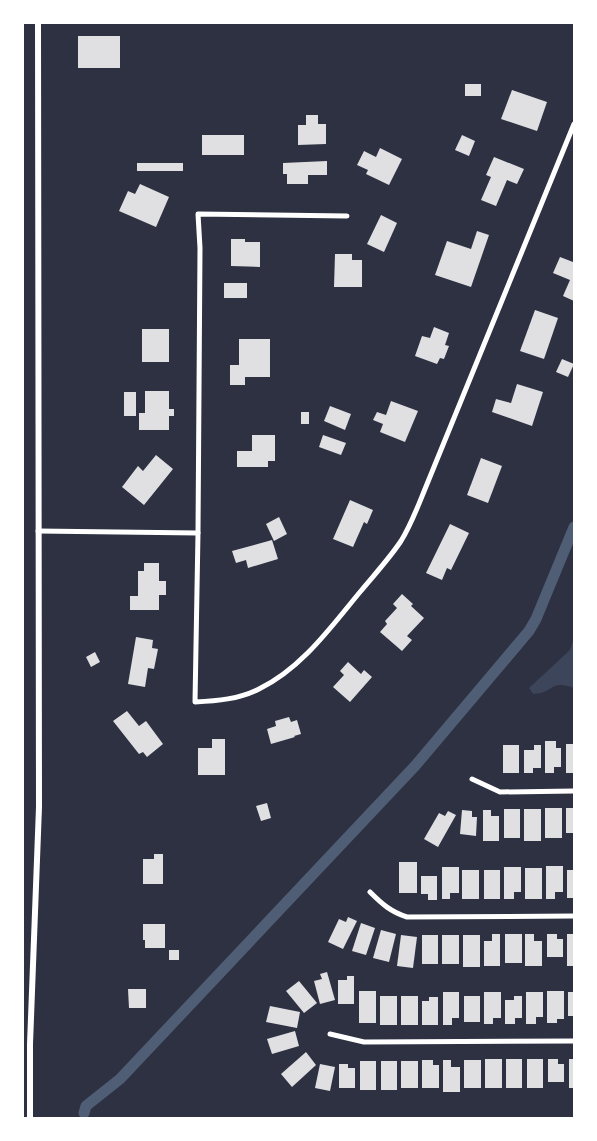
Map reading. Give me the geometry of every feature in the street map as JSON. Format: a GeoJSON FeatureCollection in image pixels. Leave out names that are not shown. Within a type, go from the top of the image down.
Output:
{"type":"FeatureCollection","features":[{"type":"Feature","properties":{"kind":"street"},"geometry":{"type":"LineString","coordinates":[[30,1118],[30,1044],[38,807],[38,22]]}},
{"type":"Feature","properties":{"kind":"street"},"geometry":{"type":"LineString","coordinates":[[347,216],[198,214],[200,248],[195,702],[216,701],[258,690],[295,665],[330,628],[401,540],[425,489],[574,124]]}},
{"type":"Feature","properties":{"kind":"street"},"geometry":{"type":"LineString","coordinates":[[38,532],[198,533]]}},
{"type":"Feature","properties":{"kind":"street"},"geometry":{"type":"LineString","coordinates":[[472,779],[500,792],[574,791]]}},
{"type":"Feature","properties":{"kind":"street"},"geometry":{"type":"LineString","coordinates":[[370,892],[387,908],[396,914],[407,917],[574,916]]}},
{"type":"Feature","properties":{"kind":"street"},"geometry":{"type":"LineString","coordinates":[[330,1034],[364,1042],[574,1041]]}},
{"type":"Feature","properties":{"kind":"shaded area"},"geometry":{"type":"Polygon","coordinates":[[[574,638],[574,688],[560,685],[545,692],[533,694],[529,688],[570,650],[574,638]]]}},
{"type":"Feature","properties":{"kind":"building"},"geometry":{"type":"Polygon","coordinates":[[[78,36],[120,36],[120,68],[78,68],[78,36]]]}},
{"type":"Feature","properties":{"kind":"building"},"geometry":{"type":"Polygon","coordinates":[[[465,84],[481,84],[481,96],[465,96],[465,84]]]}},
{"type":"Feature","properties":{"kind":"building"},"geometry":{"type":"Polygon","coordinates":[[[512,90],[547,102],[537,131],[501,119],[512,90]]]}},
{"type":"Feature","properties":{"kind":"building"},"geometry":{"type":"Polygon","coordinates":[[[306,115],[318,115],[318,124],[326,124],[326,144],[298,145],[298,125],[306,125],[306,115]]]}},
{"type":"Feature","properties":{"kind":"building"},"geometry":{"type":"Polygon","coordinates":[[[202,135],[244,135],[244,155],[202,155],[202,135]]]}},
{"type":"Feature","properties":{"kind":"building"},"geometry":{"type":"Polygon","coordinates":[[[462,135],[475,141],[469,156],[455,150],[462,135]]]}},
{"type":"Feature","properties":{"kind":"building"},"geometry":{"type":"Polygon","coordinates":[[[380,148],[402,159],[389,185],[366,174],[368,170],[357,165],[364,151],[376,157],[380,148]]]}},
{"type":"Feature","properties":{"kind":"building"},"geometry":{"type":"Polygon","coordinates":[[[494,157],[524,169],[517,184],[507,180],[496,206],[481,200],[491,177],[486,175],[494,157]]]}},
{"type":"Feature","properties":{"kind":"building"},"geometry":{"type":"Polygon","coordinates":[[[327,161],[327,175],[308,175],[308,184],[287,184],[287,174],[283,174],[283,163],[327,161]]]}},
{"type":"Feature","properties":{"kind":"building"},"geometry":{"type":"Polygon","coordinates":[[[137,163],[183,163],[183,171],[137,171],[137,163]]]}},
{"type":"Feature","properties":{"kind":"building"},"geometry":{"type":"Polygon","coordinates":[[[140,184],[169,197],[156,227],[119,211],[128,191],[135,194],[140,184]]]}},
{"type":"Feature","properties":{"kind":"building"},"geometry":{"type":"Polygon","coordinates":[[[381,215],[397,223],[384,252],[367,244],[381,215]]]}},
{"type":"Feature","properties":{"kind":"building"},"geometry":{"type":"Polygon","coordinates":[[[477,231],[489,235],[471,287],[435,275],[447,241],[471,249],[477,231]]]}},
{"type":"Feature","properties":{"kind":"building"},"geometry":{"type":"Polygon","coordinates":[[[231,239],[245,239],[245,242],[260,242],[260,267],[231,266],[231,239]]]}},
{"type":"Feature","properties":{"kind":"building"},"geometry":{"type":"Polygon","coordinates":[[[335,254],[352,254],[352,260],[362,260],[362,287],[334,287],[335,254]]]}},
{"type":"Feature","properties":{"kind":"building"},"geometry":{"type":"Polygon","coordinates":[[[560,257],[573,262],[574,258],[574,301],[563,296],[570,280],[553,273],[560,257]]]}},
{"type":"Feature","properties":{"kind":"building"},"geometry":{"type":"Polygon","coordinates":[[[224,283],[247,283],[247,298],[224,298],[224,283]]]}},
{"type":"Feature","properties":{"kind":"building"},"geometry":{"type":"Polygon","coordinates":[[[535,310],[558,318],[544,359],[520,351],[535,310]]]}},
{"type":"Feature","properties":{"kind":"building"},"geometry":{"type":"Polygon","coordinates":[[[434,327],[449,333],[445,345],[449,346],[444,359],[440,358],[437,364],[415,356],[422,336],[430,338],[434,327]]]}},
{"type":"Feature","properties":{"kind":"building"},"geometry":{"type":"Polygon","coordinates":[[[142,329],[169,329],[169,362],[142,362],[142,329]]]}},
{"type":"Feature","properties":{"kind":"building"},"geometry":{"type":"Polygon","coordinates":[[[239,339],[270,339],[270,377],[245,377],[245,385],[230,385],[230,365],[239,365],[239,339]]]}},
{"type":"Feature","properties":{"kind":"building"},"geometry":{"type":"Polygon","coordinates":[[[562,359],[574,364],[568,377],[556,372],[562,359]]]}},
{"type":"Feature","properties":{"kind":"building"},"geometry":{"type":"Polygon","coordinates":[[[517,384],[543,392],[532,426],[492,412],[496,399],[511,403],[517,384]]]}},
{"type":"Feature","properties":{"kind":"building"},"geometry":{"type":"Polygon","coordinates":[[[145,391],[169,391],[169,409],[174,409],[174,416],[169,416],[169,430],[139,430],[139,413],[145,413],[145,391]]]}},
{"type":"Feature","properties":{"kind":"building"},"geometry":{"type":"Polygon","coordinates":[[[124,392],[136,392],[136,416],[124,416],[124,392]]]}},
{"type":"Feature","properties":{"kind":"building"},"geometry":{"type":"Polygon","coordinates":[[[391,401],[418,411],[405,442],[380,432],[383,424],[373,420],[377,412],[386,415],[391,401]]]}},
{"type":"Feature","properties":{"kind":"building"},"geometry":{"type":"Polygon","coordinates":[[[330,406],[351,414],[345,430],[324,421],[330,406]]]}},
{"type":"Feature","properties":{"kind":"building"},"geometry":{"type":"Polygon","coordinates":[[[301,412],[309,412],[309,424],[301,424],[301,412]]]}},
{"type":"Feature","properties":{"kind":"building"},"geometry":{"type":"Polygon","coordinates":[[[252,435],[275,435],[275,461],[268,461],[268,467],[237,467],[237,451],[252,451],[252,435]]]}},
{"type":"Feature","properties":{"kind":"building"},"geometry":{"type":"Polygon","coordinates":[[[323,435],[346,443],[341,455],[319,447],[323,435]]]}},
{"type":"Feature","properties":{"kind":"building"},"geometry":{"type":"Polygon","coordinates":[[[156,455],[173,469],[144,505],[122,487],[138,466],[143,471],[156,455]]]}},
{"type":"Feature","properties":{"kind":"building"},"geometry":{"type":"Polygon","coordinates":[[[481,458],[502,466],[488,503],[467,495],[481,458]]]}},
{"type":"Feature","properties":{"kind":"building"},"geometry":{"type":"Polygon","coordinates":[[[350,500],[373,510],[367,524],[364,522],[353,547],[333,539],[350,500]]]}},
{"type":"Feature","properties":{"kind":"building"},"geometry":{"type":"Polygon","coordinates":[[[279,517],[287,534],[274,541],[266,524],[279,517]]]}},
{"type":"Feature","properties":{"kind":"building"},"geometry":{"type":"Polygon","coordinates":[[[450,524],[469,533],[451,570],[447,568],[442,580],[426,573],[450,524]]]}},
{"type":"Feature","properties":{"kind":"building"},"geometry":{"type":"Polygon","coordinates":[[[272,540],[278,559],[248,568],[246,560],[236,563],[232,551],[272,540]]]}},
{"type":"Feature","properties":{"kind":"building"},"geometry":{"type":"Polygon","coordinates":[[[144,563],[159,563],[159,581],[166,581],[166,595],[159,595],[159,610],[130,610],[130,596],[138,596],[138,571],[144,571],[144,563]]]}},
{"type":"Feature","properties":{"kind":"building"},"geometry":{"type":"Polygon","coordinates":[[[402,594],[424,618],[407,636],[412,640],[402,651],[380,632],[387,624],[385,621],[397,608],[393,604],[402,594]]]}},
{"type":"Feature","properties":{"kind":"building"},"geometry":{"type":"Polygon","coordinates":[[[136,637],[153,640],[152,648],[158,649],[154,669],[148,668],[145,687],[128,684],[136,637]]]}},
{"type":"Feature","properties":{"kind":"building"},"geometry":{"type":"Polygon","coordinates":[[[95,652],[100,662],[91,667],[86,657],[95,652]]]}},
{"type":"Feature","properties":{"kind":"building"},"geometry":{"type":"Polygon","coordinates":[[[348,662],[361,674],[364,670],[372,677],[350,702],[333,687],[344,675],[340,671],[348,662]]]}},
{"type":"Feature","properties":{"kind":"building"},"geometry":{"type":"Polygon","coordinates":[[[127,711],[139,726],[146,721],[163,744],[147,757],[143,752],[139,754],[113,721],[127,711]]]}},
{"type":"Feature","properties":{"kind":"building"},"geometry":{"type":"Polygon","coordinates":[[[289,717],[291,722],[297,720],[301,734],[271,744],[267,729],[276,726],[275,721],[289,717]]]}},
{"type":"Feature","properties":{"kind":"building"},"geometry":{"type":"Polygon","coordinates":[[[212,739],[225,739],[225,775],[198,775],[198,748],[212,748],[212,739]]]}},
{"type":"Feature","properties":{"kind":"building"},"geometry":{"type":"Polygon","coordinates":[[[545,741],[556,741],[556,748],[561,748],[561,767],[554,767],[554,773],[545,773],[545,741]]]}},
{"type":"Feature","properties":{"kind":"building"},"geometry":{"type":"Polygon","coordinates":[[[566,744],[574,744],[574,773],[566,773],[566,744]]]}},
{"type":"Feature","properties":{"kind":"building"},"geometry":{"type":"Polygon","coordinates":[[[503,745],[519,745],[519,773],[503,773],[503,745]]]}},
{"type":"Feature","properties":{"kind":"building"},"geometry":{"type":"Polygon","coordinates":[[[534,745],[541,745],[541,768],[533,768],[533,773],[524,773],[524,750],[534,750],[534,745]]]}},
{"type":"Feature","properties":{"kind":"building"},"geometry":{"type":"Polygon","coordinates":[[[267,803],[271,818],[261,821],[256,806],[267,803]]]}},
{"type":"Feature","properties":{"kind":"building"},"geometry":{"type":"Polygon","coordinates":[[[545,808],[562,808],[562,838],[545,838],[545,808]]]}},
{"type":"Feature","properties":{"kind":"building"},"geometry":{"type":"Polygon","coordinates":[[[566,808],[574,808],[574,833],[566,833],[566,808]]]}},
{"type":"Feature","properties":{"kind":"building"},"geometry":{"type":"Polygon","coordinates":[[[504,809],[520,809],[520,838],[504,838],[504,809]]]}},
{"type":"Feature","properties":{"kind":"building"},"geometry":{"type":"Polygon","coordinates":[[[524,809],[541,809],[541,841],[524,841],[524,809]]]}},
{"type":"Feature","properties":{"kind":"building"},"geometry":{"type":"Polygon","coordinates":[[[462,810],[472,811],[472,817],[477,817],[476,836],[460,834],[462,810]]]}},
{"type":"Feature","properties":{"kind":"building"},"geometry":{"type":"Polygon","coordinates":[[[483,810],[491,810],[491,816],[499,816],[499,841],[483,841],[483,810]]]}},
{"type":"Feature","properties":{"kind":"building"},"geometry":{"type":"Polygon","coordinates":[[[448,811],[456,815],[438,847],[424,839],[439,813],[445,816],[448,811]]]}},
{"type":"Feature","properties":{"kind":"building"},"geometry":{"type":"Polygon","coordinates":[[[154,854],[163,854],[163,884],[143,884],[143,859],[154,859],[154,854]]]}},
{"type":"Feature","properties":{"kind":"building"},"geometry":{"type":"Polygon","coordinates":[[[399,862],[417,862],[417,893],[399,893],[399,862]]]}},
{"type":"Feature","properties":{"kind":"building"},"geometry":{"type":"Polygon","coordinates":[[[546,866],[563,866],[563,892],[555,892],[555,899],[546,899],[546,866]]]}},
{"type":"Feature","properties":{"kind":"building"},"geometry":{"type":"Polygon","coordinates":[[[442,867],[459,867],[459,893],[450,893],[450,899],[442,899],[442,867]]]}},
{"type":"Feature","properties":{"kind":"building"},"geometry":{"type":"Polygon","coordinates":[[[504,867],[521,867],[521,892],[514,892],[514,899],[504,899],[504,867]]]}},
{"type":"Feature","properties":{"kind":"building"},"geometry":{"type":"Polygon","coordinates":[[[525,868],[542,868],[542,899],[525,899],[525,868]]]}},
{"type":"Feature","properties":{"kind":"building"},"geometry":{"type":"Polygon","coordinates":[[[462,870],[479,870],[479,899],[462,899],[462,870]]]}},
{"type":"Feature","properties":{"kind":"building"},"geometry":{"type":"Polygon","coordinates":[[[484,870],[500,870],[500,899],[484,899],[484,870]]]}},
{"type":"Feature","properties":{"kind":"building"},"geometry":{"type":"Polygon","coordinates":[[[567,870],[574,870],[574,898],[567,898],[567,870]]]}},
{"type":"Feature","properties":{"kind":"building"},"geometry":{"type":"Polygon","coordinates":[[[421,876],[437,876],[437,900],[428,900],[428,894],[421,894],[421,876]]]}},
{"type":"Feature","properties":{"kind":"building"},"geometry":{"type":"Polygon","coordinates":[[[348,917],[357,921],[343,949],[328,942],[339,919],[346,922],[348,917]]]}},
{"type":"Feature","properties":{"kind":"building"},"geometry":{"type":"Polygon","coordinates":[[[361,923],[375,928],[366,955],[352,951],[361,923]]]}},
{"type":"Feature","properties":{"kind":"building"},"geometry":{"type":"Polygon","coordinates":[[[143,924],[165,924],[165,948],[145,948],[143,924]]]}},
{"type":"Feature","properties":{"kind":"building"},"geometry":{"type":"Polygon","coordinates":[[[381,930],[396,934],[389,962],[373,958],[381,930]]]}},
{"type":"Feature","properties":{"kind":"building"},"geometry":{"type":"Polygon","coordinates":[[[492,934],[500,934],[500,966],[484,966],[484,941],[492,941],[492,934]]]}},
{"type":"Feature","properties":{"kind":"building"},"geometry":{"type":"Polygon","coordinates":[[[505,934],[522,934],[522,963],[505,963],[505,934]]]}},
{"type":"Feature","properties":{"kind":"building"},"geometry":{"type":"Polygon","coordinates":[[[525,934],[534,934],[534,941],[542,941],[542,966],[525,966],[525,934]]]}},
{"type":"Feature","properties":{"kind":"building"},"geometry":{"type":"Polygon","coordinates":[[[547,934],[557,934],[557,939],[563,939],[563,957],[547,957],[547,934]]]}},
{"type":"Feature","properties":{"kind":"building"},"geometry":{"type":"Polygon","coordinates":[[[567,934],[574,934],[574,966],[567,966],[567,934]]]}},
{"type":"Feature","properties":{"kind":"building"},"geometry":{"type":"Polygon","coordinates":[[[401,935],[417,937],[413,968],[397,966],[401,935]]]}},
{"type":"Feature","properties":{"kind":"building"},"geometry":{"type":"Polygon","coordinates":[[[422,935],[438,935],[438,964],[422,964],[422,935]]]}},
{"type":"Feature","properties":{"kind":"building"},"geometry":{"type":"Polygon","coordinates":[[[442,935],[459,935],[459,964],[442,964],[442,935]]]}},
{"type":"Feature","properties":{"kind":"building"},"geometry":{"type":"Polygon","coordinates":[[[463,935],[480,935],[480,967],[463,967],[463,935]]]}},
{"type":"Feature","properties":{"kind":"building"},"geometry":{"type":"Polygon","coordinates":[[[169,950],[179,950],[179,960],[169,960],[169,950]]]}},
{"type":"Feature","properties":{"kind":"building"},"geometry":{"type":"Polygon","coordinates":[[[327,972],[335,1000],[320,1004],[314,981],[322,979],[320,974],[327,972]]]}},
{"type":"Feature","properties":{"kind":"building"},"geometry":{"type":"Polygon","coordinates":[[[347,976],[354,976],[354,1004],[338,1004],[338,980],[347,980],[347,976]]]}},
{"type":"Feature","properties":{"kind":"building"},"geometry":{"type":"Polygon","coordinates":[[[299,981],[317,1003],[304,1013],[286,991],[299,981]]]}},
{"type":"Feature","properties":{"kind":"building"},"geometry":{"type":"Polygon","coordinates":[[[128,989],[146,989],[146,1008],[129,1008],[128,989]]]}},
{"type":"Feature","properties":{"kind":"building"},"geometry":{"type":"Polygon","coordinates":[[[359,991],[376,991],[376,1023],[359,1023],[359,991]]]}},
{"type":"Feature","properties":{"kind":"building"},"geometry":{"type":"Polygon","coordinates":[[[547,991],[564,991],[564,1019],[557,1019],[557,1023],[547,1023],[547,991]]]}},
{"type":"Feature","properties":{"kind":"building"},"geometry":{"type":"Polygon","coordinates":[[[443,992],[459,992],[459,1018],[452,1018],[452,1025],[443,1025],[443,992]]]}},
{"type":"Feature","properties":{"kind":"building"},"geometry":{"type":"Polygon","coordinates":[[[484,992],[501,992],[501,1018],[493,1018],[493,1024],[484,1024],[484,992]]]}},
{"type":"Feature","properties":{"kind":"building"},"geometry":{"type":"Polygon","coordinates":[[[526,992],[543,992],[543,1017],[536,1017],[536,1024],[526,1024],[526,992]]]}},
{"type":"Feature","properties":{"kind":"building"},"geometry":{"type":"Polygon","coordinates":[[[568,992],[574,992],[574,1016],[568,1016],[568,992]]]}},
{"type":"Feature","properties":{"kind":"building"},"geometry":{"type":"Polygon","coordinates":[[[380,996],[397,996],[397,1025],[380,1025],[380,996]]]}},
{"type":"Feature","properties":{"kind":"building"},"geometry":{"type":"Polygon","coordinates":[[[401,996],[418,996],[418,1025],[401,1025],[401,996]]]}},
{"type":"Feature","properties":{"kind":"building"},"geometry":{"type":"Polygon","coordinates":[[[464,996],[480,996],[480,1022],[464,1022],[464,996]]]}},
{"type":"Feature","properties":{"kind":"building"},"geometry":{"type":"Polygon","coordinates":[[[514,996],[522,996],[522,1018],[515,1018],[515,1024],[505,1024],[505,1000],[514,1000],[514,996]]]}},
{"type":"Feature","properties":{"kind":"building"},"geometry":{"type":"Polygon","coordinates":[[[429,997],[438,997],[438,1025],[422,1025],[422,1001],[429,1001],[429,997]]]}},
{"type":"Feature","properties":{"kind":"building"},"geometry":{"type":"Polygon","coordinates":[[[270,1006],[300,1012],[297,1028],[266,1022],[270,1006]]]}},
{"type":"Feature","properties":{"kind":"building"},"geometry":{"type":"Polygon","coordinates":[[[295,1031],[299,1046],[272,1054],[267,1039],[295,1031]]]}},
{"type":"Feature","properties":{"kind":"building"},"geometry":{"type":"Polygon","coordinates":[[[306,1052],[316,1065],[292,1087],[281,1074],[306,1052]]]}},
{"type":"Feature","properties":{"kind":"building"},"geometry":{"type":"Polygon","coordinates":[[[485,1059],[502,1059],[502,1088],[485,1088],[485,1059]]]}},
{"type":"Feature","properties":{"kind":"building"},"geometry":{"type":"Polygon","coordinates":[[[506,1059],[522,1059],[522,1088],[506,1088],[506,1059]]]}},
{"type":"Feature","properties":{"kind":"building"},"geometry":{"type":"Polygon","coordinates":[[[527,1059],[543,1059],[543,1088],[527,1088],[527,1059]]]}},
{"type":"Feature","properties":{"kind":"building"},"geometry":{"type":"Polygon","coordinates":[[[548,1059],[558,1059],[558,1064],[564,1064],[564,1082],[548,1082],[548,1059]]]}},
{"type":"Feature","properties":{"kind":"building"},"geometry":{"type":"Polygon","coordinates":[[[569,1059],[574,1059],[574,1088],[569,1088],[569,1059]]]}},
{"type":"Feature","properties":{"kind":"building"},"geometry":{"type":"Polygon","coordinates":[[[422,1060],[433,1060],[433,1065],[439,1065],[439,1088],[422,1088],[422,1060]]]}},
{"type":"Feature","properties":{"kind":"building"},"geometry":{"type":"Polygon","coordinates":[[[443,1060],[451,1060],[451,1067],[460,1067],[460,1092],[443,1092],[443,1060]]]}},
{"type":"Feature","properties":{"kind":"building"},"geometry":{"type":"Polygon","coordinates":[[[464,1060],[481,1060],[481,1088],[464,1088],[464,1060]]]}},
{"type":"Feature","properties":{"kind":"building"},"geometry":{"type":"Polygon","coordinates":[[[360,1061],[376,1061],[376,1090],[360,1090],[360,1061]]]}},
{"type":"Feature","properties":{"kind":"building"},"geometry":{"type":"Polygon","coordinates":[[[381,1061],[397,1061],[397,1090],[381,1090],[381,1061]]]}},
{"type":"Feature","properties":{"kind":"building"},"geometry":{"type":"Polygon","coordinates":[[[401,1061],[418,1061],[418,1088],[401,1088],[401,1061]]]}},
{"type":"Feature","properties":{"kind":"building"},"geometry":{"type":"Polygon","coordinates":[[[320,1064],[335,1067],[330,1091],[315,1088],[320,1064]]]}},
{"type":"Feature","properties":{"kind":"building"},"geometry":{"type":"Polygon","coordinates":[[[339,1064],[348,1064],[348,1068],[355,1068],[355,1088],[339,1088],[339,1064]]]}},
{"type":"Feature","properties":{"kind":"waterway"},"geometry":{"type":"LineString","coordinates":[[84,1113],[86,1106],[120,1079],[415,766],[529,631],[536,619],[574,527]]}}]}
